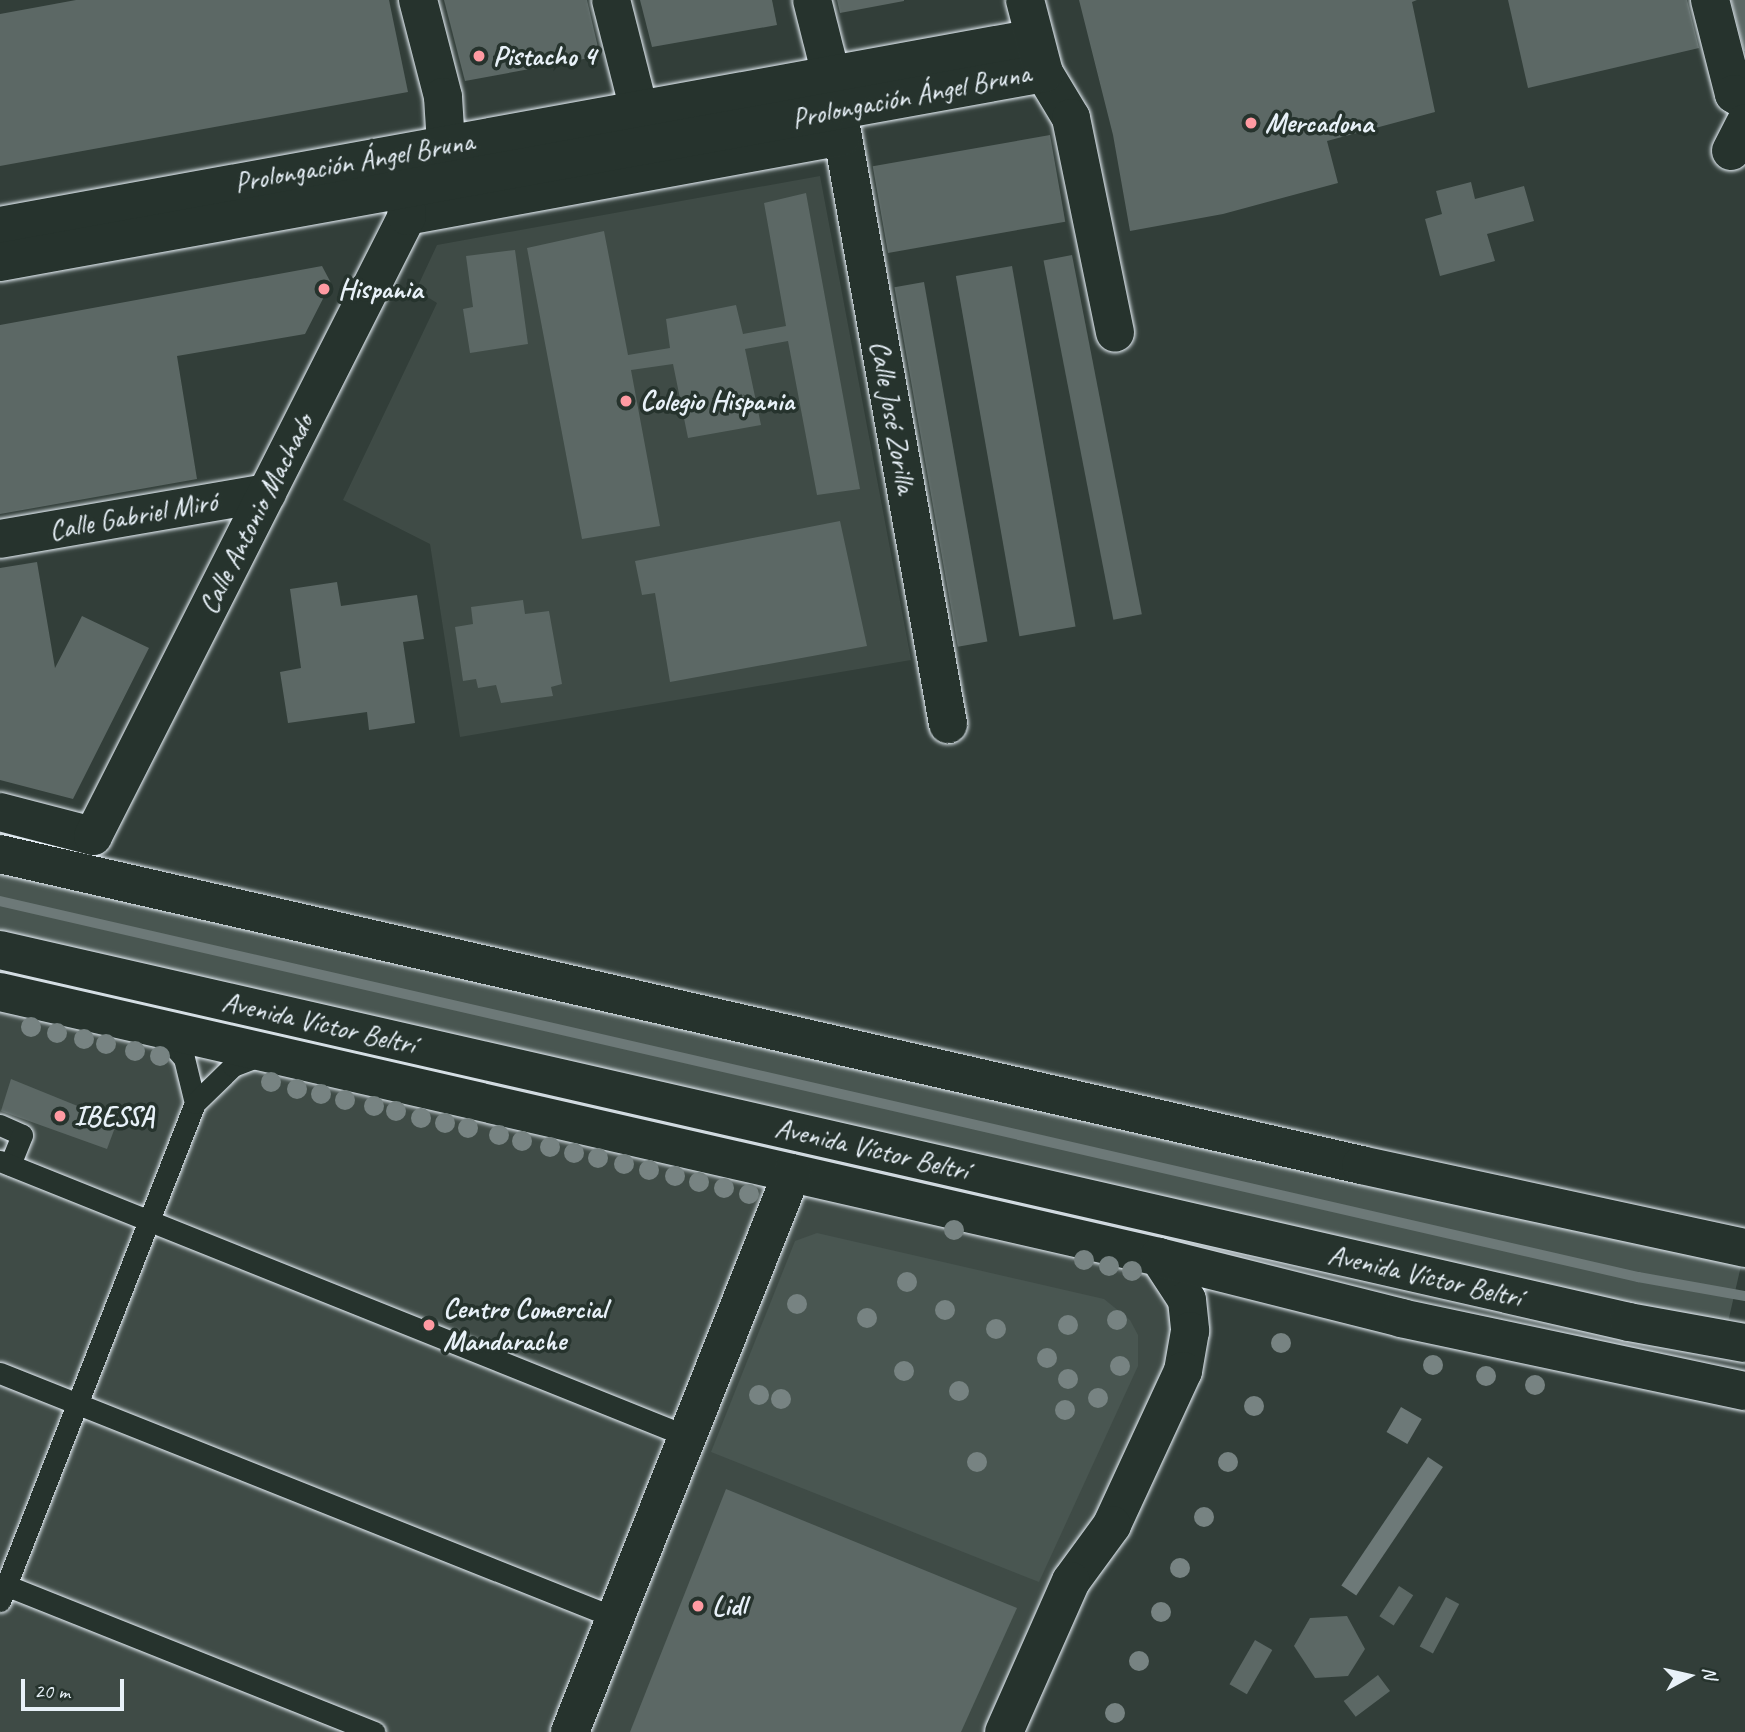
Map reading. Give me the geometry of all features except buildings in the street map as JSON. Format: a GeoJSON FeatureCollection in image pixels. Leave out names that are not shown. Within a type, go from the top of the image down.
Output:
{"type":"FeatureCollection","features":[{"type":"Feature","properties":{"kind":"street"},"geometry":{"type":"LineString","coordinates":[[418,0],[443,97],[449,163]]}},
{"type":"Feature","properties":{"kind":"street"},"geometry":{"type":"LineString","coordinates":[[611,0],[639,110]]}},
{"type":"Feature","properties":{"kind":"street","name":"Calle José Zorilla"},"geometry":{"type":"LineString","coordinates":[[812,0],[837,107],[948,724]]}},
{"type":"Feature","properties":{"kind":"street"},"geometry":{"type":"LineString","coordinates":[[1025,0],[1039,56],[1071,118],[1115,334]]}},
{"type":"Feature","properties":{"kind":"street"},"geometry":{"type":"LineString","coordinates":[[1710,0],[1734,94],[1745,101]]}},
{"type":"Feature","properties":{"kind":"street","name":"Prolongación Ángel Bruna"},"geometry":{"type":"LineString","coordinates":[[0,262],[405,203],[837,107],[1039,56]]}},
{"type":"Feature","properties":{"kind":"street","name":"Prolongación Ángel Bruna"},"geometry":{"type":"LineString","coordinates":[[0,226],[837,107]]}},
{"type":"Feature","properties":{"kind":"street","name":"Prolongación Ángel Bruna"},"geometry":{"type":"LineString","coordinates":[[405,203],[449,163],[639,110],[837,107]]}},
{"type":"Feature","properties":{"kind":"street","name":"Calle Antonio Machado"},"geometry":{"type":"LineString","coordinates":[[0,812],[93,836],[267,493],[405,203]]}},
{"type":"Feature","properties":{"kind":"street","name":"Calle Gabriel Miró"},"geometry":{"type":"LineString","coordinates":[[0,539],[267,493]]}},
{"type":"Feature","properties":{"kind":"street"},"geometry":{"type":"LineString","coordinates":[[0,854],[1649,1230],[1745,1248]]}},
{"type":"Feature","properties":{"kind":"street","name":"Avenida Víctor Beltrí"},"geometry":{"type":"LineString","coordinates":[[0,950],[1629,1322],[1745,1343]]}},
{"type":"Feature","properties":{"kind":"street"},"geometry":{"type":"LineString","coordinates":[[0,992],[1158,1257],[1428,1324],[1745,1391]]}},
{"type":"Feature","properties":{"kind":"street"},"geometry":{"type":"LineString","coordinates":[[570,1732],[792,1173]]}},
{"type":"Feature","properties":{"kind":"street"},"geometry":{"type":"LineString","coordinates":[[1004,1732],[1071,1581],[1112,1525],[1183,1371],[1191,1331],[1188,1308],[1182,1287],[1158,1257]]}},
{"type":"Feature","properties":{"kind":"lane"},"geometry":{"type":"LineString","coordinates":[[158,1030],[184,1058],[195,1103]]}},
{"type":"Feature","properties":{"kind":"lane"},"geometry":{"type":"LineString","coordinates":[[266,1054],[233,1066],[195,1103],[79,1404],[2,1590],[374,1732]]}},
{"type":"Feature","properties":{"kind":"lane"},"geometry":{"type":"LineString","coordinates":[[0,1125],[22,1135],[5,1163],[689,1437]]}},
{"type":"Feature","properties":{"kind":"lane"},"geometry":{"type":"LineString","coordinates":[[0,1373],[616,1618]]}},
{"type":"Feature","properties":{"kind":"shaded area","name":"Colegio Hispania"},"geometry":{"type":"Polygon","coordinates":[[[820,176],[911,660],[460,737],[430,544],[343,500],[437,303],[416,290],[437,245],[820,176]]]}},
{"type":"Feature","properties":{"kind":"shaded area"},"geometry":{"type":"Polygon","coordinates":[[[0,854],[1743,1256],[1722,1350],[0,953],[0,854]]]}},
{"type":"Feature","properties":{"kind":"shaded area","name":"Centro Comercial Mandarache"},"geometry":{"type":"Polygon","coordinates":[[[0,992],[1158,1257],[1190,1317],[1004,1732],[0,1732],[0,992]]]}},
{"type":"Feature","properties":{"kind":"shaded area"},"geometry":{"type":"Polygon","coordinates":[[[817,1233],[1104,1299],[1130,1320],[1138,1335],[1138,1366],[1039,1582],[711,1452],[795,1241],[817,1233]]]}},
{"type":"Feature","properties":{"kind":"shaded area"},"geometry":{"type":"Polygon","coordinates":[[[1401,1407],[1422,1419],[1407,1444],[1386,1432],[1401,1407]]]}},
{"type":"Feature","properties":{"kind":"shaded area"},"geometry":{"type":"Polygon","coordinates":[[[1428,1457],[1443,1467],[1356,1596],[1341,1586],[1428,1457]]]}},
{"type":"Feature","properties":{"kind":"waterway"},"geometry":{"type":"LineString","coordinates":[[0,901],[1638,1277],[1745,1296]]}},
{"type":"Feature","properties":{"kind":"place","name":"Pistacho 4"},"geometry":{"type":"Point","coordinates":[479,56]}},
{"type":"Feature","properties":{"kind":"place","name":"Mercadona"},"geometry":{"type":"Point","coordinates":[1251,123]}},
{"type":"Feature","properties":{"kind":"place","name":"Hispania"},"geometry":{"type":"Point","coordinates":[324,289]}},
{"type":"Feature","properties":{"kind":"place","name":"Colegio Hispania"},"geometry":{"type":"Point","coordinates":[626,401]}},
{"type":"Feature","properties":{"kind":"place","name":"IBESSA"},"geometry":{"type":"Point","coordinates":[60,1116]}},
{"type":"Feature","properties":{"kind":"place","name":"Centro Comercial Mandarache"},"geometry":{"type":"Point","coordinates":[429,1325]}},
{"type":"Feature","properties":{"kind":"place","name":"Lidl"},"geometry":{"type":"Point","coordinates":[698,1606]}}]}
